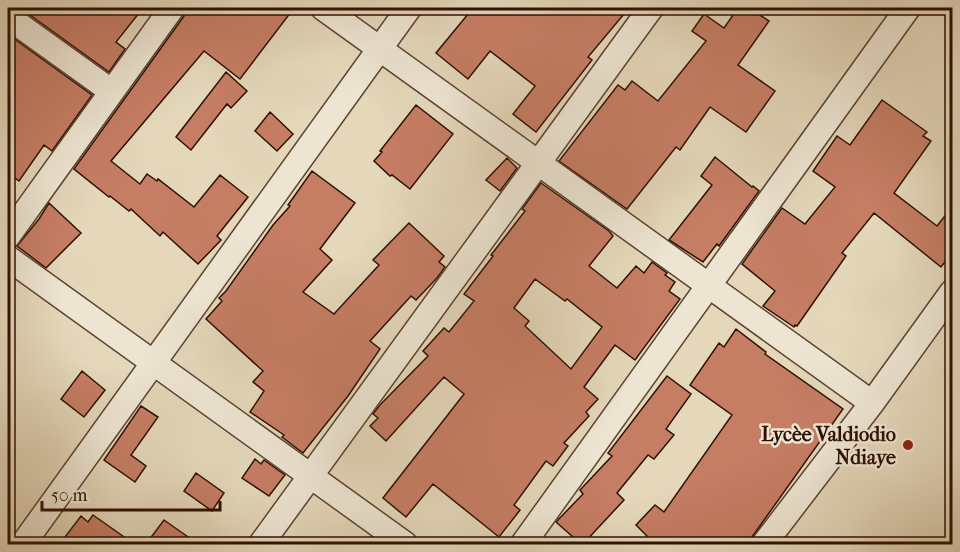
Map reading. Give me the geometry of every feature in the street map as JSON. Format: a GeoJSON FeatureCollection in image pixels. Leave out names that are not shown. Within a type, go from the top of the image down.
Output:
{"type":"FeatureCollection","features":[{"type":"Feature","properties":{"kind":"street"},"geometry":{"type":"LineString","coordinates":[[8,236],[172,8]]}},
{"type":"Feature","properties":{"kind":"street"},"geometry":{"type":"LineString","coordinates":[[323,8],[872,403]]}},
{"type":"Feature","properties":{"kind":"street"},"geometry":{"type":"LineString","coordinates":[[23,544],[409,8]]}},
{"type":"Feature","properties":{"kind":"street"},"geometry":{"type":"LineString","coordinates":[[261,544],[651,8]]}},
{"type":"Feature","properties":{"kind":"street"},"geometry":{"type":"LineString","coordinates":[[523,544],[908,8]]}},
{"type":"Feature","properties":{"kind":"street"},"geometry":{"type":"LineString","coordinates":[[8,17],[111,91]]}},
{"type":"Feature","properties":{"kind":"street"},"geometry":{"type":"LineString","coordinates":[[8,258],[405,544]]}},
{"type":"Feature","properties":{"kind":"street"},"geometry":{"type":"LineString","coordinates":[[764,544],[872,403],[952,292]]}},
{"type":"Feature","properties":{"kind":"building"},"geometry":{"type":"Polygon","coordinates":[[[35,8],[143,8],[116,42],[125,49],[109,72],[30,15],[35,8]]]}},
{"type":"Feature","properties":{"kind":"building"},"geometry":{"type":"Polygon","coordinates":[[[188,8],[294,8],[240,79],[204,51],[111,161],[140,184],[147,174],[157,181],[158,179],[194,207],[220,175],[248,197],[217,236],[221,240],[198,264],[163,232],[160,236],[131,209],[129,211],[109,197],[74,169],[188,8]]]}},
{"type":"Feature","properties":{"kind":"building"},"geometry":{"type":"Polygon","coordinates":[[[473,8],[629,8],[588,57],[592,60],[536,132],[513,114],[535,86],[490,51],[468,79],[436,53],[473,8]]]}},
{"type":"Feature","properties":{"kind":"building"},"geometry":{"type":"Polygon","coordinates":[[[738,8],[749,8],[769,21],[738,65],[775,91],[746,132],[710,107],[680,150],[676,147],[627,209],[559,161],[618,85],[625,90],[632,81],[658,101],[706,41],[692,31],[704,14],[724,28],[738,8]]]}},
{"type":"Feature","properties":{"kind":"building"},"geometry":{"type":"Polygon","coordinates":[[[13,38],[92,95],[52,151],[44,145],[19,181],[8,173],[8,45],[13,38]]]}},
{"type":"Feature","properties":{"kind":"building"},"geometry":{"type":"Polygon","coordinates":[[[226,72],[247,91],[231,108],[227,104],[191,150],[176,137],[226,72]]]}},
{"type":"Feature","properties":{"kind":"building"},"geometry":{"type":"Polygon","coordinates":[[[882,100],[927,132],[923,136],[931,141],[894,193],[937,226],[952,207],[952,253],[941,267],[874,213],[842,253],[846,256],[797,326],[794,327],[763,306],[775,291],[742,264],[782,208],[805,224],[835,187],[813,171],[837,136],[850,145],[882,100]]]}},
{"type":"Feature","properties":{"kind":"building"},"geometry":{"type":"Polygon","coordinates":[[[416,105],[453,134],[410,189],[392,175],[390,176],[374,161],[416,105]]]}},
{"type":"Feature","properties":{"kind":"building"},"geometry":{"type":"Polygon","coordinates":[[[270,112],[293,134],[277,151],[255,131],[270,112]]]}},
{"type":"Feature","properties":{"kind":"building"},"geometry":{"type":"Polygon","coordinates":[[[715,157],[759,191],[719,246],[717,244],[703,262],[669,240],[712,185],[701,176],[715,157]]]}},
{"type":"Feature","properties":{"kind":"building"},"geometry":{"type":"Polygon","coordinates":[[[507,158],[517,168],[500,191],[486,180],[507,158]]]}},
{"type":"Feature","properties":{"kind":"building"},"geometry":{"type":"Polygon","coordinates":[[[312,171],[355,203],[320,249],[332,260],[303,292],[334,314],[379,265],[373,260],[409,223],[444,256],[439,262],[445,267],[416,300],[411,296],[370,341],[380,349],[348,396],[303,453],[282,437],[284,435],[250,412],[264,391],[253,382],[263,371],[206,319],[222,301],[219,298],[273,225],[290,206],[288,205],[312,171]]]}},
{"type":"Feature","properties":{"kind":"building"},"geometry":{"type":"Polygon","coordinates":[[[541,183],[613,236],[589,266],[617,288],[636,266],[644,273],[652,262],[675,282],[669,291],[680,299],[635,360],[615,345],[584,387],[598,399],[586,412],[589,416],[564,443],[568,446],[553,466],[546,461],[514,505],[520,510],[499,537],[433,484],[406,517],[383,498],[464,394],[444,377],[386,441],[370,426],[378,418],[373,414],[428,356],[423,351],[444,328],[449,332],[474,301],[464,294],[525,211],[522,209],[541,183]],[[535,279],[514,308],[529,321],[525,326],[571,369],[602,327],[567,299],[565,301],[535,279]]]}},
{"type":"Feature","properties":{"kind":"building"},"geometry":{"type":"Polygon","coordinates":[[[49,203],[81,233],[46,268],[17,246],[49,203]]]}},
{"type":"Feature","properties":{"kind":"building"},"geometry":{"type":"Polygon","coordinates":[[[736,329],[766,352],[765,354],[843,409],[747,544],[641,544],[647,536],[636,525],[655,505],[664,512],[732,415],[690,385],[719,343],[724,347],[736,329]]]}},
{"type":"Feature","properties":{"kind":"building"},"geometry":{"type":"Polygon","coordinates":[[[82,371],[105,390],[84,417],[61,399],[82,371]]]}},
{"type":"Feature","properties":{"kind":"building"},"geometry":{"type":"Polygon","coordinates":[[[667,376],[691,394],[666,429],[674,435],[654,459],[648,455],[617,493],[624,500],[581,544],[556,522],[583,494],[580,490],[612,456],[608,453],[667,376]]]}},
{"type":"Feature","properties":{"kind":"building"},"geometry":{"type":"Polygon","coordinates":[[[141,406],[158,417],[131,455],[146,466],[135,482],[104,460],[141,406]]]}},
{"type":"Feature","properties":{"kind":"building"},"geometry":{"type":"Polygon","coordinates":[[[255,459],[261,464],[264,460],[285,475],[269,496],[242,478],[255,459]]]}},
{"type":"Feature","properties":{"kind":"building"},"geometry":{"type":"Polygon","coordinates":[[[196,473],[224,493],[212,511],[184,491],[196,473]]]}},
{"type":"Feature","properties":{"kind":"building"},"geometry":{"type":"Polygon","coordinates":[[[93,515],[134,544],[76,544],[65,537],[81,516],[88,522],[93,515]]]}},
{"type":"Feature","properties":{"kind":"building"},"geometry":{"type":"Polygon","coordinates":[[[164,520],[198,544],[146,544],[164,520]]]}},
{"type":"Feature","properties":{"kind":"place","name":"Lycèe Valdiodio Ndiaye"},"geometry":{"type":"Point","coordinates":[908,445]}}]}
